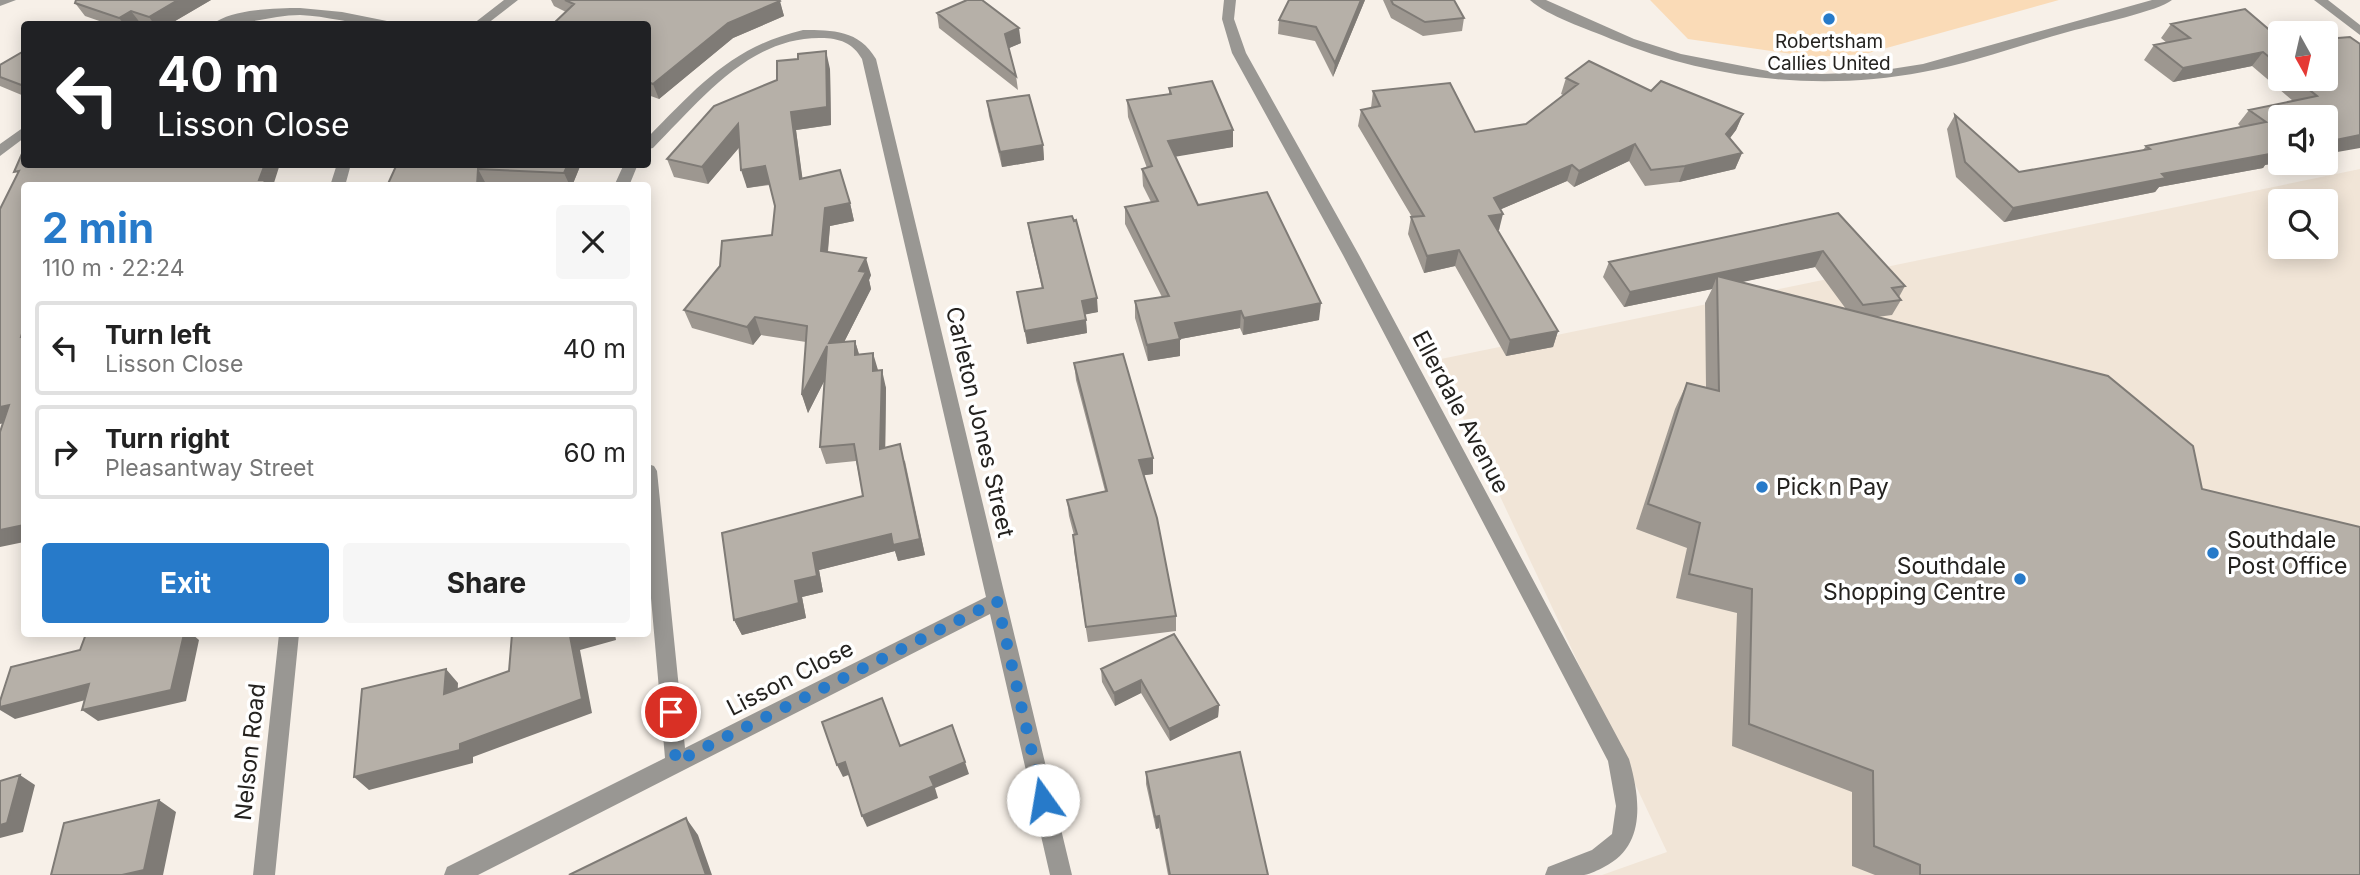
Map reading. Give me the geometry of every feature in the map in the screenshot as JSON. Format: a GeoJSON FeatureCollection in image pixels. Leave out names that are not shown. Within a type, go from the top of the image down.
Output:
{"type":"FeatureCollection","features":[{"type":"Feature","properties":{"kind":"street"},"geometry":{"type":"LineString","coordinates":[[0,2],[10,0]]}},
{"type":"Feature","properties":{"kind":"street"},"geometry":{"type":"LineString","coordinates":[[483,21],[512,0]]}},
{"type":"Feature","properties":{"kind":"street","name":"Ellerdale Avenue"},"geometry":{"type":"LineString","coordinates":[[1230,0],[1228,19],[1239,53],[1352,255],[1618,759],[1626,788],[1626,817],[1622,833],[1611,851],[1556,875]]}},
{"type":"Feature","properties":{"kind":"street"},"geometry":{"type":"LineString","coordinates":[[1536,0],[1593,27],[1665,55],[1710,67],[1772,77],[1833,79],[1904,72],[2166,0]]}},
{"type":"Feature","properties":{"kind":"street"},"geometry":{"type":"LineString","coordinates":[[2320,0],[2360,31]]}},
{"type":"Feature","properties":{"kind":"street"},"geometry":{"type":"LineString","coordinates":[[231,21],[305,11],[344,14],[371,21]]}},
{"type":"Feature","properties":{"kind":"street","name":"Carleton Jones Street"},"geometry":{"type":"LineString","coordinates":[[651,142],[727,70],[772,40],[799,32],[818,32],[854,40],[863,47],[869,59],[1061,875]]}},
{"type":"Feature","properties":{"kind":"street"},"geometry":{"type":"LineString","coordinates":[[0,151],[21,134]]}},
{"type":"Feature","properties":{"kind":"street"},"geometry":{"type":"LineString","coordinates":[[651,502],[676,762]]}},
{"type":"Feature","properties":{"kind":"street","name":"Lisson Close"},"geometry":{"type":"LineString","coordinates":[[455,875],[997,601]]}},
{"type":"Feature","properties":{"kind":"street","name":"Nelson Road"},"geometry":{"type":"LineString","coordinates":[[264,875],[289,637]]}},
{"type":"Feature","properties":{"kind":"shaded area","name":"Robertsham Callies United"},"geometry":{"type":"Polygon","coordinates":[[[1650,0],[2059,0],[1865,54],[1813,57],[1688,39],[1650,0]]]}},
{"type":"Feature","properties":{"kind":"shaded area","name":"Southdale Shopping Centre"},"geometry":{"type":"Polygon","coordinates":[[[2360,169],[2360,875],[1602,875],[1667,852],[1436,360],[2360,169]]]}},
{"type":"Feature","properties":{"kind":"building"},"geometry":{"type":"Polygon","coordinates":[[[76,0],[178,0],[149,17],[131,11],[119,18],[75,3],[76,0]]]}},
{"type":"Feature","properties":{"kind":"building"},"geometry":{"type":"Polygon","coordinates":[[[565,0],[780,1],[728,23],[653,84],[651,21],[556,21],[574,4],[565,0]]]}},
{"type":"Feature","properties":{"kind":"building"},"geometry":{"type":"Polygon","coordinates":[[[967,0],[982,0],[1019,28],[1005,34],[1016,76],[937,13],[967,0]]]}},
{"type":"Feature","properties":{"kind":"building"},"geometry":{"type":"Polygon","coordinates":[[[1289,0],[1361,0],[1335,63],[1316,27],[1279,20],[1289,0]]]}},
{"type":"Feature","properties":{"kind":"building"},"geometry":{"type":"Polygon","coordinates":[[[1391,0],[1454,0],[1464,18],[1425,22],[1393,4],[1391,0]]]}},
{"type":"Feature","properties":{"kind":"building"},"geometry":{"type":"Polygon","coordinates":[[[2245,9],[2268,29],[2268,56],[2263,52],[2183,68],[2154,45],[2190,38],[2171,24],[2245,9]]]}},
{"type":"Feature","properties":{"kind":"building"},"geometry":{"type":"Polygon","coordinates":[[[2350,37],[2360,44],[2360,135],[2338,140],[2338,105],[2273,105],[2317,96],[2311,91],[2338,91],[2338,38],[2350,37]]]}},
{"type":"Feature","properties":{"kind":"building"},"geometry":{"type":"Polygon","coordinates":[[[826,51],[827,107],[791,112],[800,179],[840,170],[850,203],[825,208],[821,251],[866,258],[859,271],[866,272],[829,343],[855,341],[855,355],[873,353],[873,371],[882,370],[880,449],[900,444],[920,539],[893,545],[891,534],[813,553],[817,576],[795,581],[799,603],[734,620],[722,533],[863,496],[854,444],[820,447],[827,346],[802,395],[807,326],[755,317],[747,327],[684,310],[720,266],[722,241],[772,235],[775,206],[765,166],[741,170],[738,124],[702,167],[667,159],[714,106],[777,80],[777,61],[798,59],[798,54],[826,51]]]}},
{"type":"Feature","properties":{"kind":"building"},"geometry":{"type":"Polygon","coordinates":[[[21,53],[21,85],[0,77],[0,65],[21,53]]]}},
{"type":"Feature","properties":{"kind":"building"},"geometry":{"type":"Polygon","coordinates":[[[1589,61],[1651,91],[1661,81],[1743,114],[1726,134],[1742,153],[1685,166],[1651,170],[1635,144],[1579,171],[1572,165],[1494,198],[1503,214],[1489,216],[1558,331],[1510,340],[1459,250],[1427,256],[1411,217],[1424,216],[1361,110],[1380,106],[1373,91],[1450,83],[1475,132],[1526,124],[1578,84],[1566,78],[1589,61]]]}},
{"type":"Feature","properties":{"kind":"building"},"geometry":{"type":"Polygon","coordinates":[[[1212,81],[1233,130],[1168,141],[1198,205],[1267,192],[1321,303],[1244,318],[1241,311],[1175,323],[1180,339],[1147,345],[1135,301],[1169,296],[1125,207],[1158,201],[1142,169],[1152,166],[1127,100],[1171,94],[1169,88],[1212,81]]]}},
{"type":"Feature","properties":{"kind":"building"},"geometry":{"type":"Polygon","coordinates":[[[1029,95],[1043,145],[1000,152],[987,101],[1029,95]]]}},
{"type":"Feature","properties":{"kind":"building"},"geometry":{"type":"Polygon","coordinates":[[[2268,106],[2268,154],[2162,174],[2166,178],[2013,208],[1965,162],[1955,115],[2019,172],[2150,149],[2146,146],[2266,122],[2249,110],[2268,106]]]}},
{"type":"Feature","properties":{"kind":"building"},"geometry":{"type":"Polygon","coordinates":[[[21,156],[21,168],[264,168],[259,180],[265,180],[21,182],[21,526],[0,530],[0,432],[9,405],[0,407],[0,209],[19,171],[14,172],[21,156]]]}},
{"type":"Feature","properties":{"kind":"building"},"geometry":{"type":"Polygon","coordinates":[[[395,168],[566,168],[564,173],[478,169],[477,182],[389,182],[395,168]]]}},
{"type":"Feature","properties":{"kind":"building"},"geometry":{"type":"Polygon","coordinates":[[[1838,213],[1905,286],[1892,288],[1901,300],[1863,305],[1823,251],[1630,292],[1609,262],[1838,213]]]}},
{"type":"Feature","properties":{"kind":"building"},"geometry":{"type":"Polygon","coordinates":[[[1072,216],[1074,221],[1076,220],[1097,298],[1082,301],[1086,320],[1025,331],[1017,292],[1043,288],[1028,223],[1072,216]]]}},
{"type":"Feature","properties":{"kind":"building","name":"Southdale Shopping Centre"},"geometry":{"type":"Polygon","coordinates":[[[1717,276],[2108,376],[2193,446],[2202,489],[2360,527],[2360,875],[1920,875],[1920,865],[1874,846],[1873,771],[1749,724],[1752,589],[1689,574],[1700,523],[1648,504],[1687,383],[1719,391],[1717,276]]]}},
{"type":"Feature","properties":{"kind":"building"},"geometry":{"type":"Polygon","coordinates":[[[1123,354],[1153,458],[1139,460],[1157,518],[1176,616],[1086,627],[1073,535],[1077,534],[1067,500],[1107,491],[1074,363],[1123,354]]]}},
{"type":"Feature","properties":{"kind":"building"},"geometry":{"type":"Polygon","coordinates":[[[1174,634],[1219,705],[1169,729],[1141,680],[1114,693],[1101,669],[1174,634]]]}},
{"type":"Feature","properties":{"kind":"building"},"geometry":{"type":"Polygon","coordinates":[[[85,637],[183,637],[171,690],[82,710],[89,684],[0,707],[11,667],[80,650],[85,637]]]}},
{"type":"Feature","properties":{"kind":"building"},"geometry":{"type":"Polygon","coordinates":[[[512,637],[570,637],[582,699],[460,744],[460,750],[354,777],[362,689],[446,669],[444,694],[509,671],[512,637]]]}},
{"type":"Feature","properties":{"kind":"building"},"geometry":{"type":"Polygon","coordinates":[[[882,698],[900,746],[952,725],[965,762],[930,777],[934,786],[862,816],[845,762],[837,765],[822,722],[882,698]]]}},
{"type":"Feature","properties":{"kind":"building"},"geometry":{"type":"Polygon","coordinates":[[[1240,752],[1268,875],[1170,875],[1159,816],[1155,817],[1146,772],[1240,752]]]}},
{"type":"Feature","properties":{"kind":"building"},"geometry":{"type":"Polygon","coordinates":[[[20,775],[7,823],[0,825],[0,781],[20,775]]]}},
{"type":"Feature","properties":{"kind":"building"},"geometry":{"type":"Polygon","coordinates":[[[159,800],[144,870],[122,875],[51,875],[64,823],[159,800]]]}},
{"type":"Feature","properties":{"kind":"building"},"geometry":{"type":"Polygon","coordinates":[[[686,818],[706,875],[569,875],[686,818]]]}},
{"type":"Feature","properties":{"kind":"place","name":"Robertsham Callies United"},"geometry":{"type":"Point","coordinates":[1829,19]}},
{"type":"Feature","properties":{"kind":"place","name":"Pick n Pay"},"geometry":{"type":"Point","coordinates":[1762,487]}},
{"type":"Feature","properties":{"kind":"place","name":"Southdale Post Office"},"geometry":{"type":"Point","coordinates":[2213,553]}},
{"type":"Feature","properties":{"kind":"place","name":"Southdale Shopping Centre"},"geometry":{"type":"Point","coordinates":[2020,579]}},
{"type":"Feature","properties":{"kind":"route"},"geometry":{"type":"LineString","coordinates":[[671,712],[676,762],[997,601],[1043,800]]}}]}
